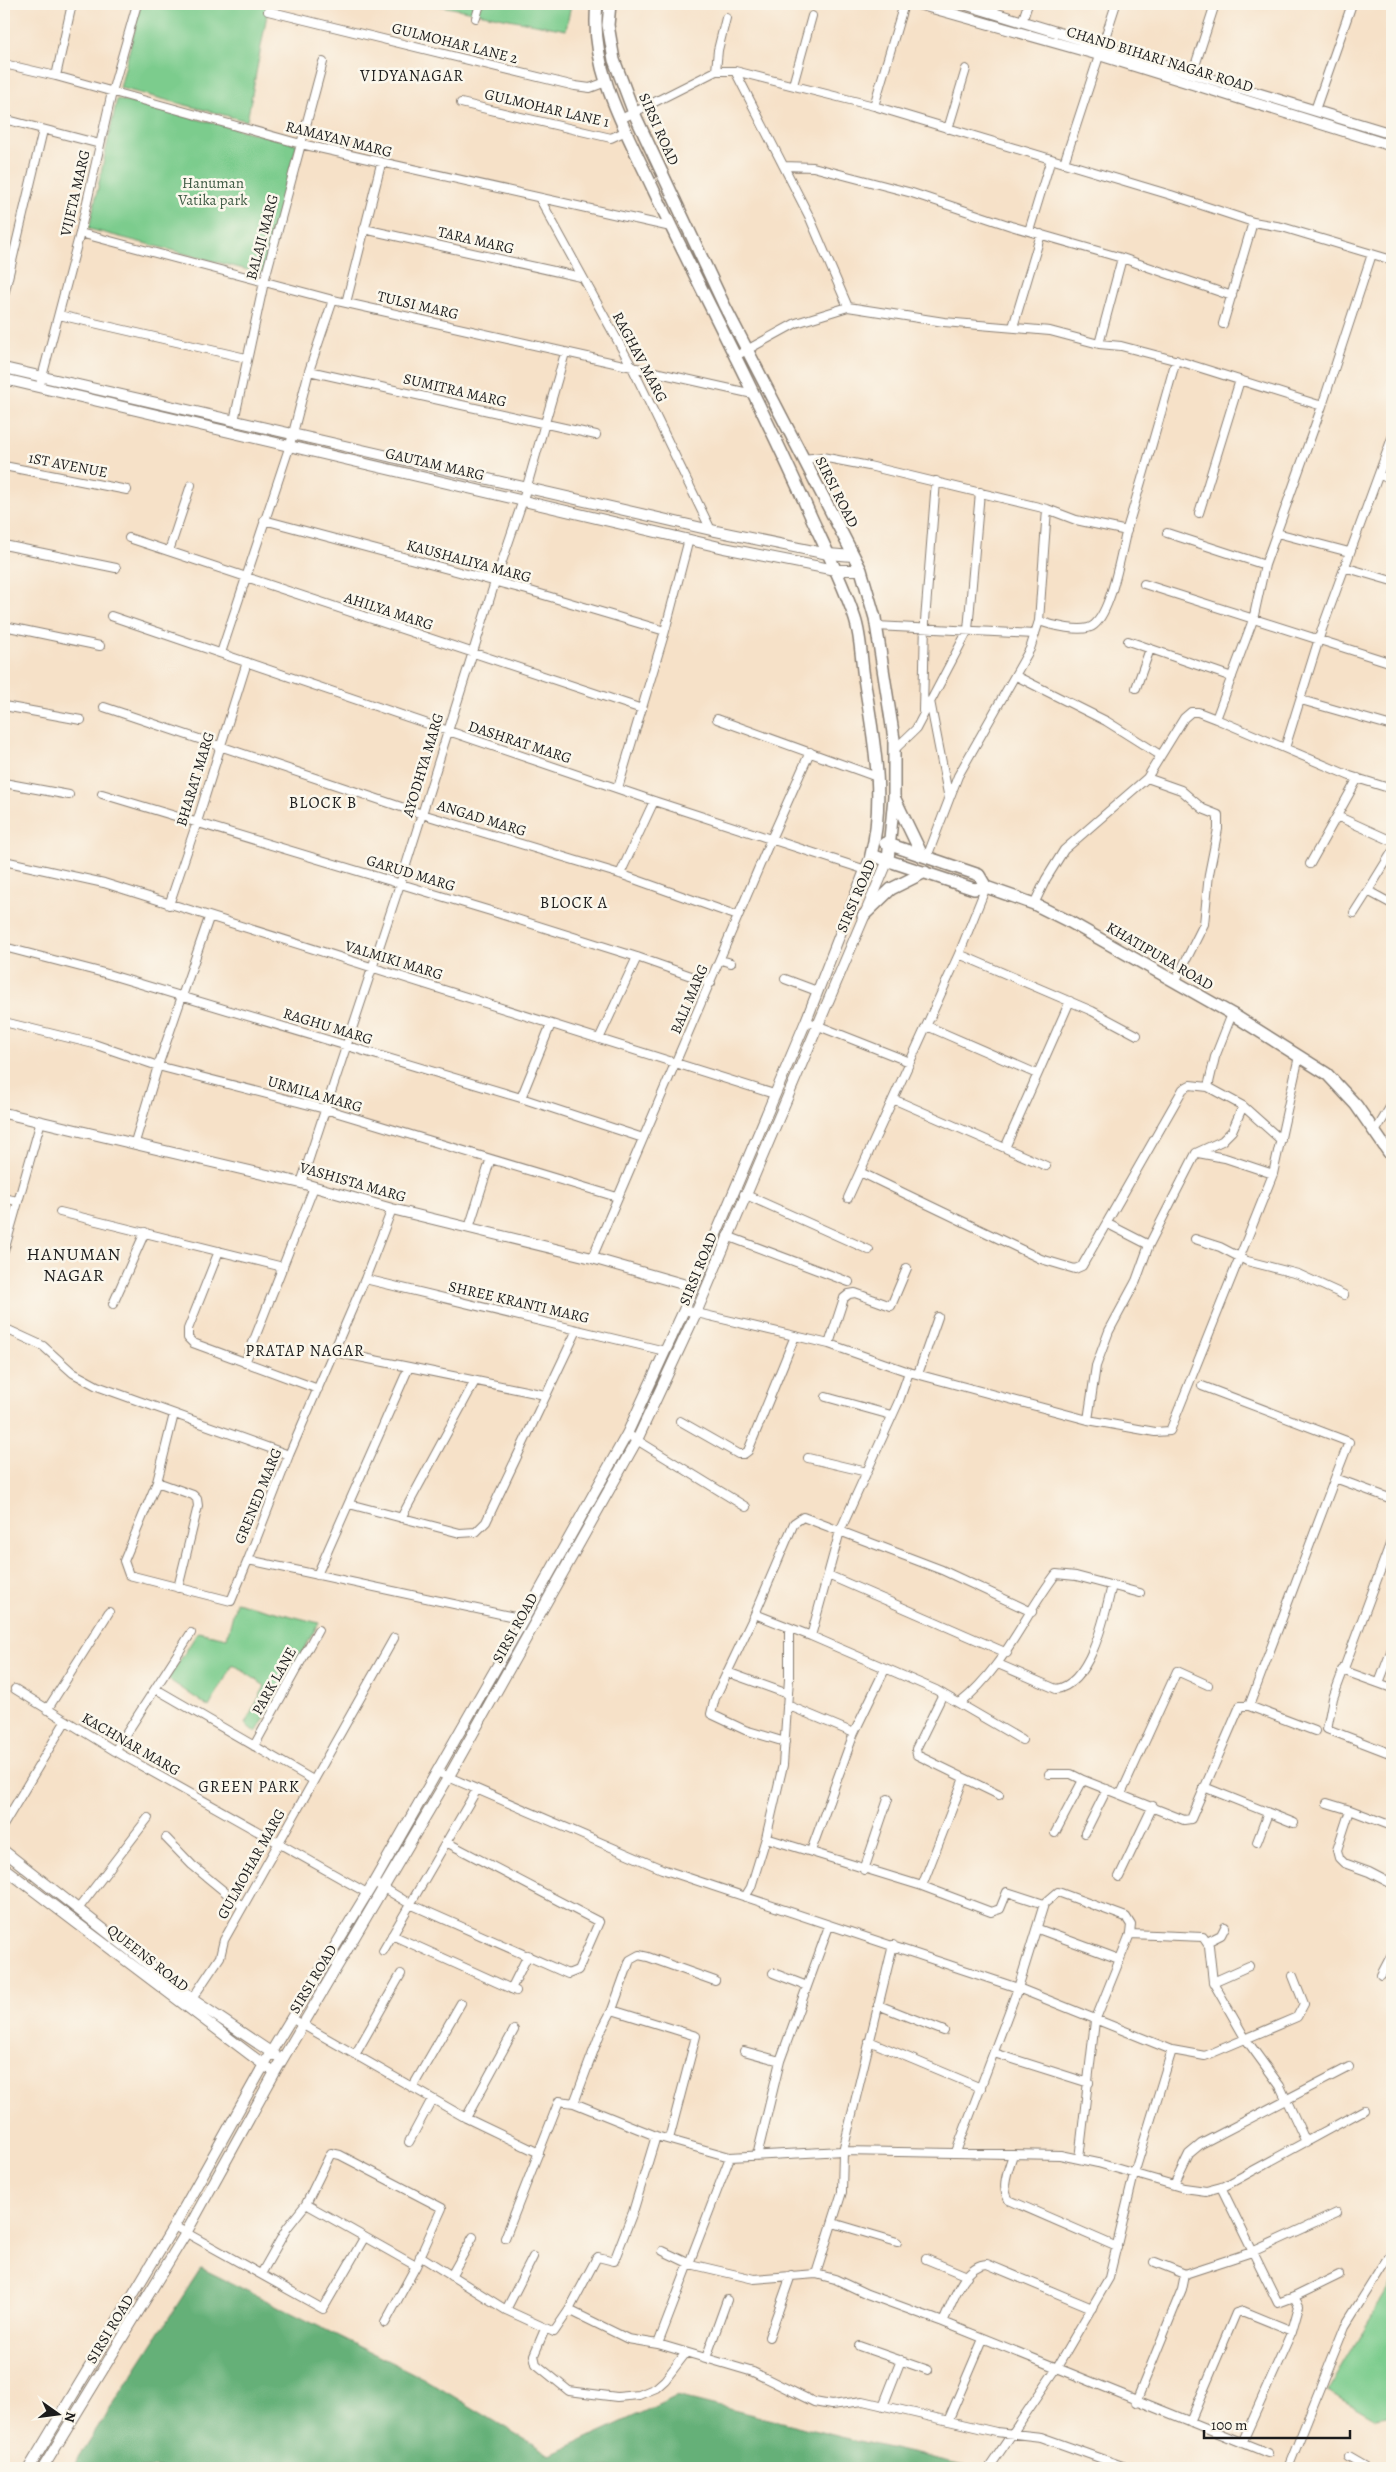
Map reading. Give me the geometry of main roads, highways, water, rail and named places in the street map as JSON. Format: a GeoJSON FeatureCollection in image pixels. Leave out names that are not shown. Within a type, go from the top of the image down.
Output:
{"type":"FeatureCollection","features":[{"type":"Feature","properties":{"kind":"main road","name":"SIRSI ROAD"},"geometry":{"type":"LineString","coordinates":[[597,4],[594,27],[600,65],[626,131],[789,467],[835,570],[855,621],[874,741],[877,777],[875,839],[871,855],[888,860],[894,797],[895,749],[876,626],[861,570],[747,350],[634,113],[614,60],[608,25],[610,4]]}},
{"type":"Feature","properties":{"kind":"main road"},"geometry":{"type":"LineString","coordinates":[[894,797],[924,856]]}},
{"type":"Feature","properties":{"kind":"main road","name":"KHATIPURA ROAD"},"geometry":{"type":"LineString","coordinates":[[875,839],[979,875],[986,887],[1034,904],[1070,922],[1232,1014],[1327,1074],[1356,1106],[1392,1157]]}},
{"type":"Feature","properties":{"kind":"main road"},"geometry":{"type":"LineString","coordinates":[[888,860],[974,890],[986,887]]}},
{"type":"Feature","properties":{"kind":"main road"},"geometry":{"type":"LineString","coordinates":[[863,916],[890,889],[925,872]]}},
{"type":"Feature","properties":{"kind":"district","name":"VIDYANAGAR"},"geometry":{"type":"Point","coordinates":[412,75]}},
{"type":"Feature","properties":{"kind":"district","name":"BLOCK B"},"geometry":{"type":"Point","coordinates":[323,802]}},
{"type":"Feature","properties":{"kind":"district","name":"BLOCK A"},"geometry":{"type":"Point","coordinates":[574,902]}},
{"type":"Feature","properties":{"kind":"district","name":"HANUMAN NAGAR"},"geometry":{"type":"Point","coordinates":[74,1264]}},
{"type":"Feature","properties":{"kind":"district","name":"PRATAP NAGAR"},"geometry":{"type":"Point","coordinates":[305,1350]}},
{"type":"Feature","properties":{"kind":"district","name":"GREEN PARK"},"geometry":{"type":"Point","coordinates":[249,1786]}},
{"type":"Feature","properties":{"kind":"park label","name":"Hanuman Vatika park"},"geometry":{"type":"Point","coordinates":[213,192]}}]}
